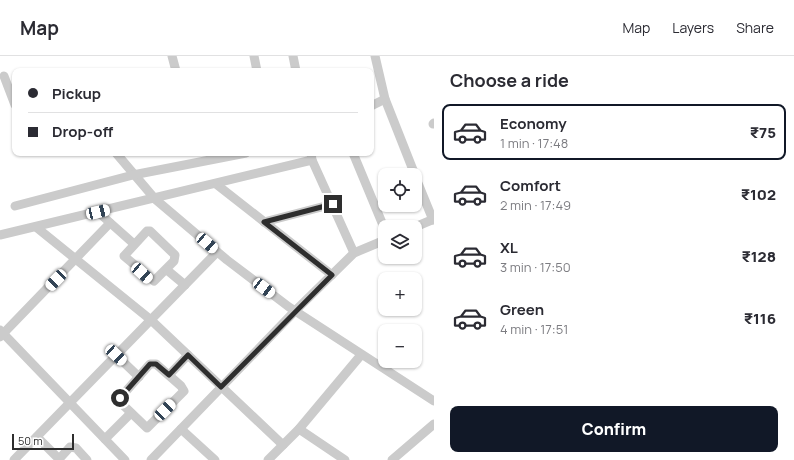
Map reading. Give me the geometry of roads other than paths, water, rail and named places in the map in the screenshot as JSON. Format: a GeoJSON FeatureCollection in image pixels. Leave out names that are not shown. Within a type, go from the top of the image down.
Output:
{"type":"FeatureCollection","features":[{"type":"Feature","properties":{"kind":"street"},"geometry":{"type":"LineString","coordinates":[[172,56],[175,68]]}},
{"type":"Feature","properties":{"kind":"street"},"geometry":{"type":"LineString","coordinates":[[254,56],[256,68]]}},
{"type":"Feature","properties":{"kind":"street"},"geometry":{"type":"LineString","coordinates":[[293,56],[295,68]]}},
{"type":"Feature","properties":{"kind":"street"},"geometry":{"type":"LineString","coordinates":[[375,56],[385,99],[412,168]]}},
{"type":"Feature","properties":{"kind":"street"},"geometry":{"type":"LineString","coordinates":[[4,76],[12,97]]}},
{"type":"Feature","properties":{"kind":"street"},"geometry":{"type":"LineString","coordinates":[[374,104],[385,99]]}},
{"type":"Feature","properties":{"kind":"street"},"geometry":{"type":"LineString","coordinates":[[118,156],[155,199],[217,252],[295,311],[434,401]]}},
{"type":"Feature","properties":{"kind":"street"},"geometry":{"type":"LineString","coordinates":[[15,206],[198,158],[217,156]]}},
{"type":"Feature","properties":{"kind":"street"},"geometry":{"type":"LineString","coordinates":[[0,235],[216,184],[312,156],[354,253]]}},
{"type":"Feature","properties":{"kind":"street"},"geometry":{"type":"LineString","coordinates":[[354,156],[381,220]]}},
{"type":"Feature","properties":{"kind":"street"},"geometry":{"type":"LineString","coordinates":[[216,184],[332,275]]}},
{"type":"Feature","properties":{"kind":"street"},"geometry":{"type":"LineString","coordinates":[[422,192],[433,220],[422,224]]}},
{"type":"Feature","properties":{"kind":"street"},"geometry":{"type":"LineString","coordinates":[[264,222],[333,204]]}},
{"type":"Feature","properties":{"kind":"street"},"geometry":{"type":"LineString","coordinates":[[98,212],[134,244]]}},
{"type":"Feature","properties":{"kind":"street"},"geometry":{"type":"LineString","coordinates":[[110,223],[1,333],[71,402],[125,460]]}},
{"type":"Feature","properties":{"kind":"street"},"geometry":{"type":"LineString","coordinates":[[36,227],[151,320],[283,445]]}},
{"type":"Feature","properties":{"kind":"street"},"geometry":{"type":"LineString","coordinates":[[150,231],[175,255],[174,261],[167,270],[157,280],[150,280],[124,256],[134,244],[150,231]]}},
{"type":"Feature","properties":{"kind":"street"},"geometry":{"type":"LineString","coordinates":[[150,460],[295,311],[354,253],[378,243]]}},
{"type":"Feature","properties":{"kind":"street"},"geometry":{"type":"LineString","coordinates":[[14,460],[217,252]]}},
{"type":"Feature","properties":{"kind":"street"},"geometry":{"type":"LineString","coordinates":[[167,270],[185,285]]}},
{"type":"Feature","properties":{"kind":"street"},"geometry":{"type":"LineString","coordinates":[[268,460],[299,429],[361,354]]}},
{"type":"Feature","properties":{"kind":"street"},"geometry":{"type":"LineString","coordinates":[[116,355],[139,377]]}},
{"type":"Feature","properties":{"kind":"street"},"geometry":{"type":"LineString","coordinates":[[169,375],[188,355]]}},
{"type":"Feature","properties":{"kind":"street"},"geometry":{"type":"LineString","coordinates":[[150,364],[156,364],[182,386],[184,391],[147,428],[121,403],[120,398],[139,377],[150,364]]}},
{"type":"Feature","properties":{"kind":"street"},"geometry":{"type":"LineString","coordinates":[[105,439],[131,413]]}},
{"type":"Feature","properties":{"kind":"street"},"geometry":{"type":"LineString","coordinates":[[392,460],[434,424]]}},
{"type":"Feature","properties":{"kind":"street"},"geometry":{"type":"LineString","coordinates":[[181,428],[215,460]]}},
{"type":"Feature","properties":{"kind":"street"},"geometry":{"type":"LineString","coordinates":[[299,429],[344,460]]}},
{"type":"Feature","properties":{"kind":"street"},"geometry":{"type":"LineString","coordinates":[[37,437],[56,456],[60,458],[70,447],[76,448],[87,460]]}}]}
